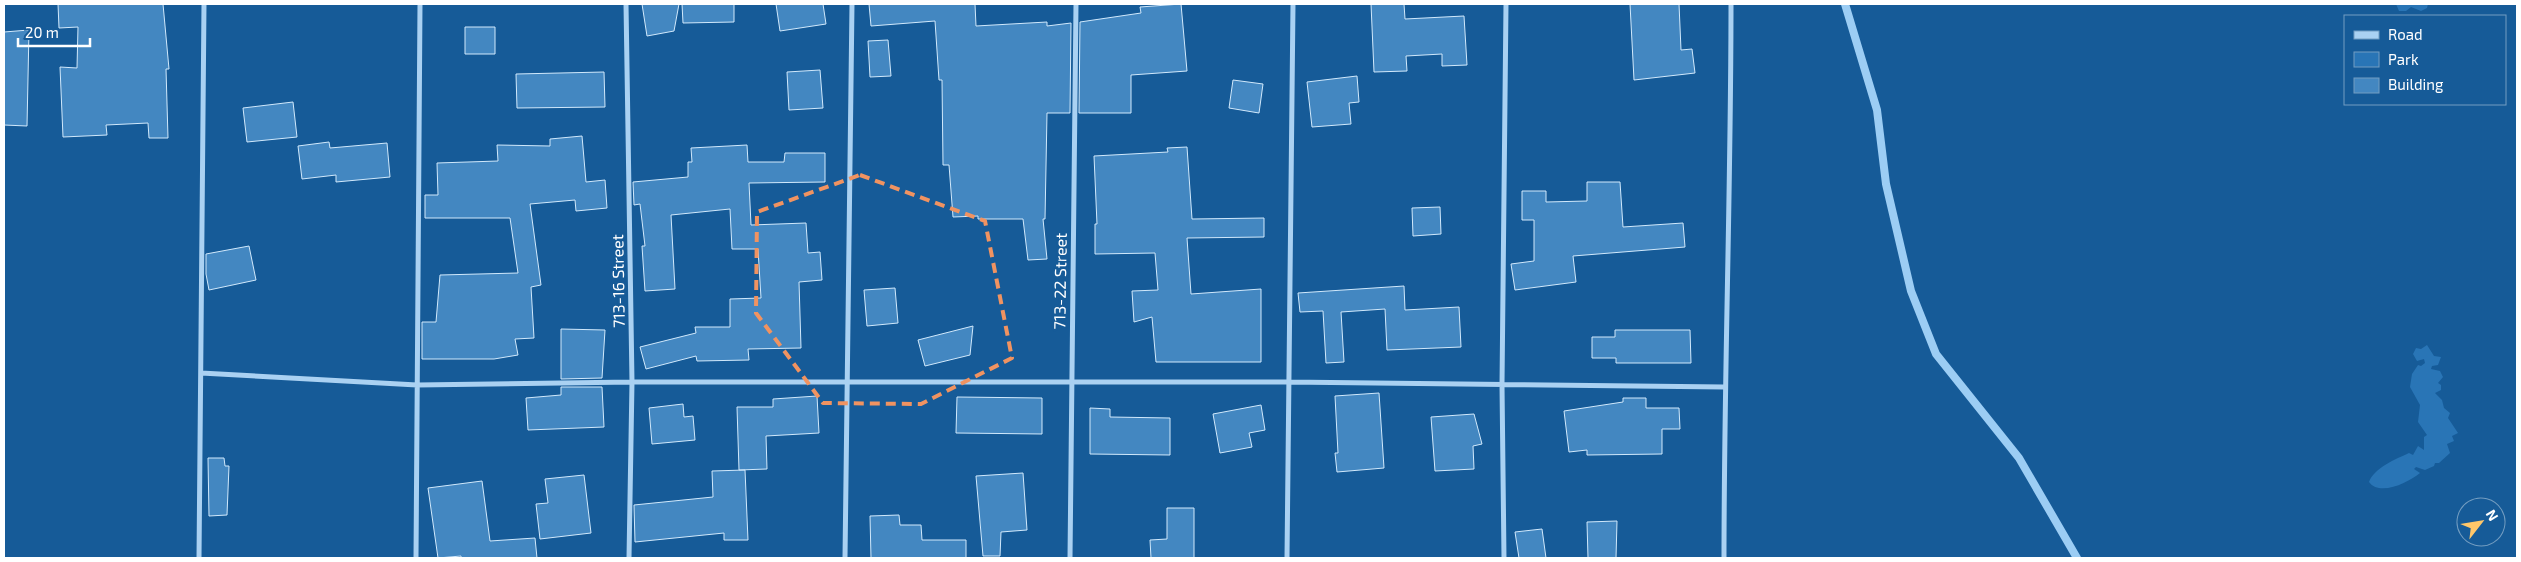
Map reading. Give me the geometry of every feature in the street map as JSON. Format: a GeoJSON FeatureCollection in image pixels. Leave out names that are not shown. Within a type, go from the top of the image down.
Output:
{"type":"FeatureCollection","features":[{"type":"Feature","properties":{"kind":"street"},"geometry":{"type":"LineString","coordinates":[[199,558],[204,4]]}},
{"type":"Feature","properties":{"kind":"street"},"geometry":{"type":"LineString","coordinates":[[416,558],[420,4]]}},
{"type":"Feature","properties":{"kind":"street","name":"713-16 Street"},"geometry":{"type":"LineString","coordinates":[[626,4],[632,382],[629,558]]}},
{"type":"Feature","properties":{"kind":"street"},"geometry":{"type":"LineString","coordinates":[[845,558],[852,4]]}},
{"type":"Feature","properties":{"kind":"street","name":"713-22 Street"},"geometry":{"type":"LineString","coordinates":[[1070,558],[1076,4]]}},
{"type":"Feature","properties":{"kind":"street"},"geometry":{"type":"LineString","coordinates":[[1287,558],[1293,4]]}},
{"type":"Feature","properties":{"kind":"street"},"geometry":{"type":"LineString","coordinates":[[1504,558],[1502,385],[1506,4]]}},
{"type":"Feature","properties":{"kind":"street"},"geometry":{"type":"LineString","coordinates":[[1724,558],[1724,387],[1731,118],[1731,4]]}},
{"type":"Feature","properties":{"kind":"street"},"geometry":{"type":"LineString","coordinates":[[201,373],[417,385],[632,382],[1288,382],[1724,387]]}},
{"type":"Feature","properties":{"kind":"highlighted area"},"geometry":{"type":"Polygon","coordinates":[[[860,175],[985,221],[1012,358],[921,404],[823,403],[756,313],[757,212],[860,175]]]}},
{"type":"Feature","properties":{"kind":"green space"},"geometry":{"type":"Polygon","coordinates":[[[2396,4],[2428,4],[2427,8],[2421,11],[2411,7],[2406,11],[2399,11],[2396,4]]]}},
{"type":"Feature","properties":{"kind":"green space"},"geometry":{"type":"Polygon","coordinates":[[[2427,345],[2434,356],[2441,357],[2438,365],[2432,366],[2431,369],[2440,371],[2443,377],[2438,383],[2441,385],[2441,390],[2435,393],[2442,400],[2444,408],[2450,413],[2448,418],[2458,433],[2452,436],[2454,441],[2447,444],[2450,453],[2439,463],[2435,463],[2434,466],[2425,470],[2416,467],[2414,469],[2420,473],[2394,487],[2380,488],[2374,486],[2369,482],[2380,468],[2409,453],[2413,455],[2418,446],[2424,450],[2424,437],[2427,435],[2418,422],[2420,405],[2410,387],[2412,374],[2418,365],[2421,366],[2425,363],[2424,359],[2417,361],[2413,354],[2416,348],[2421,349],[2427,345]]]}},
{"type":"Feature","properties":{"kind":"building"},"geometry":{"type":"Polygon","coordinates":[[[58,4],[163,4],[169,69],[166,69],[168,138],[149,138],[148,123],[106,125],[107,135],[63,137],[60,67],[77,68],[78,27],[59,28],[58,4]]]}},
{"type":"Feature","properties":{"kind":"building"},"geometry":{"type":"Polygon","coordinates":[[[642,4],[679,4],[674,31],[647,36],[642,4]]]}},
{"type":"Feature","properties":{"kind":"building"},"geometry":{"type":"Polygon","coordinates":[[[682,4],[734,4],[734,22],[683,23],[682,4]]]}},
{"type":"Feature","properties":{"kind":"building"},"geometry":{"type":"Polygon","coordinates":[[[776,4],[823,4],[826,24],[780,31],[776,4]]]}},
{"type":"Feature","properties":{"kind":"building"},"geometry":{"type":"Polygon","coordinates":[[[869,4],[975,4],[976,26],[1047,22],[1047,26],[1071,23],[1070,113],[1047,113],[1045,219],[1043,219],[1047,259],[1028,260],[1023,219],[978,219],[978,216],[953,217],[949,165],[943,165],[942,80],[939,80],[935,21],[871,26],[869,4]]]}},
{"type":"Feature","properties":{"kind":"building"},"geometry":{"type":"Polygon","coordinates":[[[1181,4],[1187,71],[1131,75],[1131,113],[1079,113],[1080,22],[1141,13],[1140,7],[1181,4]]]}},
{"type":"Feature","properties":{"kind":"building"},"geometry":{"type":"Polygon","coordinates":[[[1371,4],[1404,4],[1405,19],[1464,16],[1467,65],[1442,66],[1442,54],[1406,56],[1407,71],[1374,72],[1371,4]]]}},
{"type":"Feature","properties":{"kind":"building"},"geometry":{"type":"Polygon","coordinates":[[[1630,4],[1679,4],[1681,50],[1692,49],[1695,73],[1634,80],[1630,4]]]}},
{"type":"Feature","properties":{"kind":"building"},"geometry":{"type":"Polygon","coordinates":[[[465,27],[495,27],[495,54],[465,54],[465,27]]]}},
{"type":"Feature","properties":{"kind":"building"},"geometry":{"type":"Polygon","coordinates":[[[29,30],[27,126],[4,125],[4,32],[29,30]]]}},
{"type":"Feature","properties":{"kind":"building"},"geometry":{"type":"Polygon","coordinates":[[[888,40],[891,76],[870,77],[868,41],[888,40]]]}},
{"type":"Feature","properties":{"kind":"building"},"geometry":{"type":"Polygon","coordinates":[[[820,70],[823,108],[789,110],[787,72],[820,70]]]}},
{"type":"Feature","properties":{"kind":"building"},"geometry":{"type":"Polygon","coordinates":[[[604,72],[605,107],[517,108],[516,74],[604,72]]]}},
{"type":"Feature","properties":{"kind":"building"},"geometry":{"type":"Polygon","coordinates":[[[1357,76],[1359,102],[1349,103],[1351,124],[1312,127],[1307,82],[1357,76]]]}},
{"type":"Feature","properties":{"kind":"building"},"geometry":{"type":"Polygon","coordinates":[[[1233,80],[1263,84],[1259,113],[1229,108],[1233,80]]]}},
{"type":"Feature","properties":{"kind":"building"},"geometry":{"type":"Polygon","coordinates":[[[293,102],[297,137],[247,142],[243,108],[293,102]]]}},
{"type":"Feature","properties":{"kind":"building"},"geometry":{"type":"Polygon","coordinates":[[[582,136],[586,182],[605,180],[607,208],[576,211],[575,200],[530,204],[541,285],[531,287],[534,338],[515,339],[518,355],[494,359],[422,359],[422,322],[436,322],[440,275],[518,273],[510,218],[425,218],[425,195],[438,195],[437,163],[498,161],[497,145],[550,146],[550,139],[582,136]]]}},
{"type":"Feature","properties":{"kind":"building"},"geometry":{"type":"Polygon","coordinates":[[[329,142],[330,148],[387,143],[390,177],[336,182],[336,175],[302,179],[298,146],[329,142]]]}},
{"type":"Feature","properties":{"kind":"building"},"geometry":{"type":"Polygon","coordinates":[[[747,145],[748,162],[784,162],[785,153],[825,153],[825,182],[749,183],[751,225],[806,223],[808,253],[820,252],[822,280],[799,282],[801,348],[748,349],[749,360],[697,361],[696,356],[646,369],[640,347],[696,333],[695,327],[730,327],[730,299],[761,298],[758,249],[732,249],[730,209],[671,215],[675,289],[645,291],[642,246],[645,246],[640,204],[634,205],[633,182],[688,177],[688,162],[692,162],[691,148],[747,145]]]}},
{"type":"Feature","properties":{"kind":"building"},"geometry":{"type":"Polygon","coordinates":[[[1187,147],[1192,219],[1264,218],[1264,237],[1187,238],[1191,294],[1261,289],[1261,362],[1156,362],[1152,317],[1134,322],[1132,291],[1158,290],[1155,253],[1095,254],[1095,224],[1097,224],[1094,156],[1168,152],[1167,148],[1187,147]]]}},
{"type":"Feature","properties":{"kind":"building"},"geometry":{"type":"Polygon","coordinates":[[[1587,182],[1620,182],[1623,227],[1683,223],[1685,247],[1573,256],[1576,282],[1515,290],[1511,264],[1534,261],[1534,220],[1522,220],[1522,191],[1546,191],[1546,202],[1587,201],[1587,182]]]}},
{"type":"Feature","properties":{"kind":"building"},"geometry":{"type":"Polygon","coordinates":[[[1440,207],[1441,234],[1413,236],[1412,208],[1440,207]]]}},
{"type":"Feature","properties":{"kind":"building"},"geometry":{"type":"Polygon","coordinates":[[[249,246],[256,280],[209,290],[206,274],[206,254],[249,246]]]}},
{"type":"Feature","properties":{"kind":"building"},"geometry":{"type":"Polygon","coordinates":[[[1404,286],[1405,310],[1459,307],[1461,347],[1387,350],[1385,309],[1341,312],[1344,362],[1326,363],[1323,311],[1300,312],[1298,293],[1404,286]]]}},
{"type":"Feature","properties":{"kind":"building"},"geometry":{"type":"Polygon","coordinates":[[[895,288],[898,323],[867,326],[864,290],[895,288]]]}},
{"type":"Feature","properties":{"kind":"building"},"geometry":{"type":"Polygon","coordinates":[[[973,326],[970,355],[925,366],[918,340],[973,326]]]}},
{"type":"Feature","properties":{"kind":"building"},"geometry":{"type":"Polygon","coordinates":[[[561,329],[605,330],[602,378],[561,379],[561,329]]]}},
{"type":"Feature","properties":{"kind":"building"},"geometry":{"type":"Polygon","coordinates":[[[1615,330],[1690,330],[1691,363],[1616,363],[1616,358],[1592,358],[1592,337],[1615,337],[1615,330]]]}},
{"type":"Feature","properties":{"kind":"building"},"geometry":{"type":"Polygon","coordinates":[[[561,387],[602,387],[604,427],[528,430],[526,398],[561,395],[561,387]]]}},
{"type":"Feature","properties":{"kind":"building"},"geometry":{"type":"Polygon","coordinates":[[[1379,393],[1384,468],[1337,472],[1335,396],[1379,393]]]}},
{"type":"Feature","properties":{"kind":"building"},"geometry":{"type":"Polygon","coordinates":[[[817,396],[819,433],[766,436],[767,469],[739,470],[737,407],[773,407],[773,399],[817,396]]]}},
{"type":"Feature","properties":{"kind":"building"},"geometry":{"type":"Polygon","coordinates":[[[957,397],[1042,398],[1042,434],[956,433],[957,397]]]}},
{"type":"Feature","properties":{"kind":"building"},"geometry":{"type":"Polygon","coordinates":[[[1623,398],[1646,398],[1646,408],[1679,408],[1680,429],[1662,429],[1662,454],[1587,455],[1587,450],[1569,452],[1564,411],[1623,402],[1623,398]]]}},
{"type":"Feature","properties":{"kind":"building"},"geometry":{"type":"Polygon","coordinates":[[[683,404],[684,417],[693,416],[695,440],[652,444],[649,408],[683,404]]]}},
{"type":"Feature","properties":{"kind":"building"},"geometry":{"type":"Polygon","coordinates":[[[1261,405],[1265,430],[1249,433],[1252,447],[1220,453],[1213,414],[1261,405]]]}},
{"type":"Feature","properties":{"kind":"building"},"geometry":{"type":"Polygon","coordinates":[[[1090,408],[1110,409],[1110,417],[1170,418],[1170,455],[1090,454],[1090,408]]]}},
{"type":"Feature","properties":{"kind":"building"},"geometry":{"type":"Polygon","coordinates":[[[1474,414],[1482,444],[1473,446],[1474,469],[1435,471],[1431,417],[1474,414]]]}},
{"type":"Feature","properties":{"kind":"building"},"geometry":{"type":"Polygon","coordinates":[[[208,458],[224,458],[225,466],[229,466],[227,515],[209,516],[208,458]]]}},
{"type":"Feature","properties":{"kind":"building"},"geometry":{"type":"Polygon","coordinates":[[[745,470],[748,540],[724,540],[724,533],[635,542],[634,505],[713,497],[712,471],[745,470]]]}},
{"type":"Feature","properties":{"kind":"building"},"geometry":{"type":"Polygon","coordinates":[[[1023,473],[1027,530],[1001,532],[1000,556],[983,556],[976,476],[1023,473]]]}},
{"type":"Feature","properties":{"kind":"building"},"geometry":{"type":"Polygon","coordinates":[[[584,475],[591,533],[540,539],[536,504],[548,503],[545,479],[584,475]]]}},
{"type":"Feature","properties":{"kind":"building"},"geometry":{"type":"Polygon","coordinates":[[[482,481],[490,541],[535,538],[537,558],[461,558],[461,556],[438,558],[428,488],[482,481]]]}},
{"type":"Feature","properties":{"kind":"building"},"geometry":{"type":"Polygon","coordinates":[[[1167,508],[1194,508],[1194,558],[1151,558],[1150,540],[1167,539],[1167,508]]]}},
{"type":"Feature","properties":{"kind":"building"},"geometry":{"type":"Polygon","coordinates":[[[899,515],[900,525],[921,525],[922,540],[966,540],[966,558],[871,558],[870,516],[899,515]]]}},
{"type":"Feature","properties":{"kind":"building"},"geometry":{"type":"Polygon","coordinates":[[[1617,521],[1616,558],[1588,558],[1587,522],[1617,521]]]}},
{"type":"Feature","properties":{"kind":"building"},"geometry":{"type":"Polygon","coordinates":[[[1542,529],[1546,558],[1519,558],[1515,532],[1542,529]]]}},
{"type":"Feature","properties":{"kind":"waterway"},"geometry":{"type":"LineString","coordinates":[[1845,4],[1877,110],[1886,184],[1911,291],[1936,354],[2019,458],[2077,558]]}}]}
